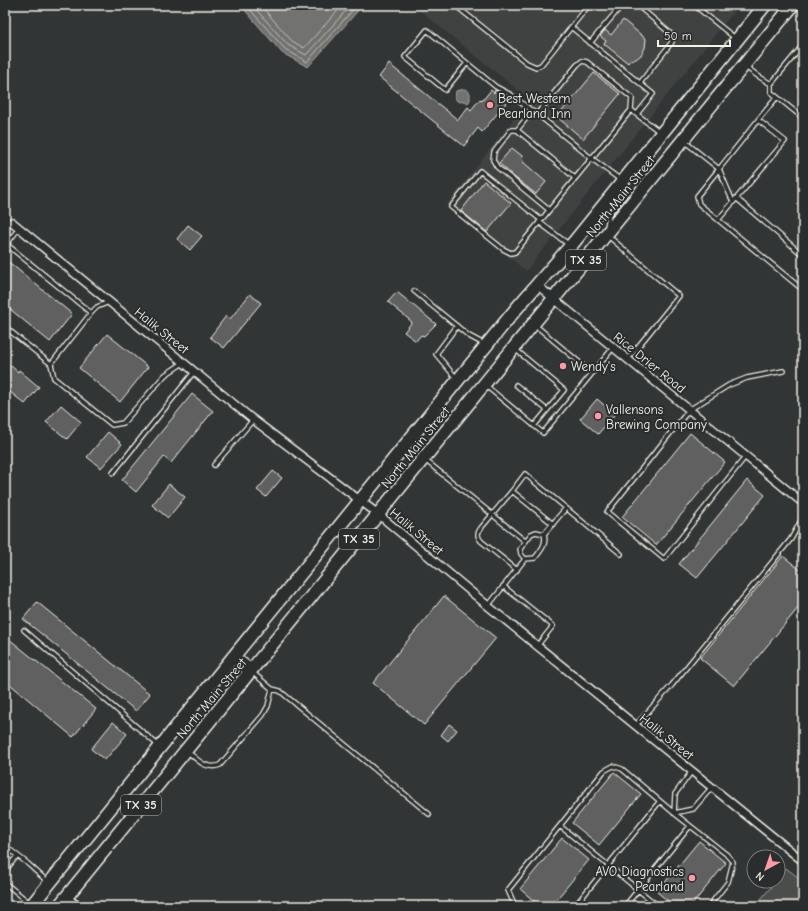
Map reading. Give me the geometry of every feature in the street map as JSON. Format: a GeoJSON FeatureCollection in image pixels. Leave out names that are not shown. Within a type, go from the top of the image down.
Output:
{"type":"FeatureCollection","features":[{"type":"Feature","properties":{"kind":"main road","name":"North Main Street"},"geometry":{"type":"LineString","coordinates":[[31,905],[458,380],[571,246],[765,5]]}},
{"type":"Feature","properties":{"kind":"main road","name":"North Main Street"},"geometry":{"type":"LineString","coordinates":[[62,901],[793,5]]}},
{"type":"Feature","properties":{"kind":"main road"},"geometry":{"type":"LineString","coordinates":[[233,657],[251,671]]}},
{"type":"Feature","properties":{"kind":"main road"},"geometry":{"type":"LineString","coordinates":[[49,883],[62,901]]}},
{"type":"Feature","properties":{"kind":"street","name":"Halik Street"},"geometry":{"type":"LineString","coordinates":[[12,222],[253,420],[378,514],[488,606],[803,861]]}},
{"type":"Feature","properties":{"kind":"street","name":"Rice Drier Road"},"geometry":{"type":"LineString","coordinates":[[537,285],[689,410],[802,499]]}},
{"type":"Feature","properties":{"kind":"street"},"geometry":{"type":"LineString","coordinates":[[62,901],[78,906]]}},
{"type":"Feature","properties":{"kind":"lane"},"geometry":{"type":"LineString","coordinates":[[455,5],[527,64],[536,67],[540,65],[589,5]]}},
{"type":"Feature","properties":{"kind":"lane"},"geometry":{"type":"LineString","coordinates":[[590,43],[622,5]]}},
{"type":"Feature","properties":{"kind":"lane"},"geometry":{"type":"LineString","coordinates":[[637,5],[670,33],[672,38],[672,42],[640,83]]}},
{"type":"Feature","properties":{"kind":"lane"},"geometry":{"type":"LineString","coordinates":[[694,5],[737,39]]}},
{"type":"Feature","properties":{"kind":"lane"},"geometry":{"type":"LineString","coordinates":[[571,27],[653,94],[637,114]]}},
{"type":"Feature","properties":{"kind":"lane"},"geometry":{"type":"LineString","coordinates":[[467,63],[445,90],[404,57],[427,30],[467,63],[496,87],[537,114],[622,181],[626,193],[609,214],[606,235],[679,296],[628,359]]}},
{"type":"Feature","properties":{"kind":"lane"},"geometry":{"type":"LineString","coordinates":[[803,45],[771,84],[771,92],[803,118]]}},
{"type":"Feature","properties":{"kind":"lane"},"geometry":{"type":"LineString","coordinates":[[537,114],[577,65],[582,61],[587,62],[632,98],[631,110],[576,178],[549,210],[540,221],[514,252],[510,254],[451,207],[480,171],[540,221],[571,246]]}},
{"type":"Feature","properties":{"kind":"lane"},"geometry":{"type":"LineString","coordinates":[[744,65],[771,84]]}},
{"type":"Feature","properties":{"kind":"lane"},"geometry":{"type":"LineString","coordinates":[[777,97],[696,196],[699,204],[803,290]]}},
{"type":"Feature","properties":{"kind":"lane"},"geometry":{"type":"LineString","coordinates":[[631,110],[661,133]]}},
{"type":"Feature","properties":{"kind":"lane"},"geometry":{"type":"LineString","coordinates":[[517,130],[532,112]]}},
{"type":"Feature","properties":{"kind":"lane"},"geometry":{"type":"LineString","coordinates":[[718,220],[785,141],[758,120]]}},
{"type":"Feature","properties":{"kind":"lane"},"geometry":{"type":"LineString","coordinates":[[549,210],[497,167],[492,160],[494,152],[511,130],[517,130],[576,178]]}},
{"type":"Feature","properties":{"kind":"lane"},"geometry":{"type":"LineString","coordinates":[[683,140],[719,169],[733,202]]}},
{"type":"Feature","properties":{"kind":"lane"},"geometry":{"type":"LineString","coordinates":[[736,198],[803,255]]}},
{"type":"Feature","properties":{"kind":"lane"},"geometry":{"type":"LineString","coordinates":[[20,228],[5,244],[91,313]]}},
{"type":"Feature","properties":{"kind":"lane"},"geometry":{"type":"LineString","coordinates":[[414,291],[469,336],[486,346]]}},
{"type":"Feature","properties":{"kind":"lane"},"geometry":{"type":"LineString","coordinates":[[50,364],[91,313],[97,307],[109,302]]}},
{"type":"Feature","properties":{"kind":"lane"},"geometry":{"type":"LineString","coordinates":[[534,323],[592,373]]}},
{"type":"Feature","properties":{"kind":"lane"},"geometry":{"type":"LineString","coordinates":[[457,326],[436,354],[458,380]]}},
{"type":"Feature","properties":{"kind":"lane"},"geometry":{"type":"LineString","coordinates":[[5,327],[50,364],[54,378],[112,425],[124,423],[165,375],[183,362]]}},
{"type":"Feature","properties":{"kind":"lane"},"geometry":{"type":"LineString","coordinates":[[514,348],[564,390],[534,426]]}},
{"type":"Feature","properties":{"kind":"lane"},"geometry":{"type":"LineString","coordinates":[[484,384],[543,433],[613,348]]}},
{"type":"Feature","properties":{"kind":"lane"},"geometry":{"type":"LineString","coordinates":[[746,456],[664,559],[607,512],[689,410],[729,385],[747,378],[782,371]]}},
{"type":"Feature","properties":{"kind":"lane"},"geometry":{"type":"LineString","coordinates":[[113,473],[194,372]]}},
{"type":"Feature","properties":{"kind":"lane"},"geometry":{"type":"LineString","coordinates":[[516,385],[547,410]]}},
{"type":"Feature","properties":{"kind":"lane"},"geometry":{"type":"LineString","coordinates":[[214,465],[253,420]]}},
{"type":"Feature","properties":{"kind":"lane"},"geometry":{"type":"LineString","coordinates":[[424,459],[525,541]]}},
{"type":"Feature","properties":{"kind":"lane"},"geometry":{"type":"LineString","coordinates":[[516,570],[481,541],[478,536],[478,532],[525,474],[621,554]]}},
{"type":"Feature","properties":{"kind":"lane"},"geometry":{"type":"LineString","coordinates":[[512,491],[553,524]]}},
{"type":"Feature","properties":{"kind":"lane"},"geometry":{"type":"LineString","coordinates":[[544,534],[566,508]]}},
{"type":"Feature","properties":{"kind":"lane"},"geometry":{"type":"LineString","coordinates":[[636,726],[672,685],[791,539],[803,517]]}},
{"type":"Feature","properties":{"kind":"lane"},"geometry":{"type":"LineString","coordinates":[[524,560],[520,549],[525,541],[531,534],[536,532],[544,534]]}},
{"type":"Feature","properties":{"kind":"lane"},"geometry":{"type":"LineString","coordinates":[[488,606],[524,560],[535,558],[546,540],[544,534]]}},
{"type":"Feature","properties":{"kind":"lane"},"geometry":{"type":"LineString","coordinates":[[504,586],[553,626],[537,646]]}},
{"type":"Feature","properties":{"kind":"lane"},"geometry":{"type":"LineString","coordinates":[[24,630],[160,747]]}},
{"type":"Feature","properties":{"kind":"lane"},"geometry":{"type":"LineString","coordinates":[[251,671],[272,689],[280,691],[429,814]]}},
{"type":"Feature","properties":{"kind":"lane"},"geometry":{"type":"LineString","coordinates":[[186,750],[205,765],[214,768],[220,765],[263,715],[268,706],[272,689]]}},
{"type":"Feature","properties":{"kind":"lane"},"geometry":{"type":"LineString","coordinates":[[515,906],[508,890],[604,771],[614,766],[622,769],[726,854],[733,862],[728,882],[709,906]]}},
{"type":"Feature","properties":{"kind":"lane"},"geometry":{"type":"LineString","coordinates":[[674,813],[675,794],[692,771]]}},
{"type":"Feature","properties":{"kind":"lane"},"geometry":{"type":"LineString","coordinates":[[674,813],[693,809],[712,787]]}},
{"type":"Feature","properties":{"kind":"lane"},"geometry":{"type":"LineString","coordinates":[[575,906],[660,801]]}},
{"type":"Feature","properties":{"kind":"lane"},"geometry":{"type":"LineString","coordinates":[[560,826],[658,906]]}},
{"type":"Feature","properties":{"kind":"lane"},"geometry":{"type":"LineString","coordinates":[[625,906],[690,826]]}},
{"type":"Feature","properties":{"kind":"lane"},"geometry":{"type":"LineString","coordinates":[[5,846],[49,883]]}},
{"type":"Feature","properties":{"kind":"lane"},"geometry":{"type":"LineString","coordinates":[[5,871],[17,856]]}},
{"type":"Feature","properties":{"kind":"lane"},"geometry":{"type":"LineString","coordinates":[[5,883],[31,905]]}},
{"type":"Feature","properties":{"kind":"shaded area"},"geometry":{"type":"Polygon","coordinates":[[[413,5],[739,5],[526,271],[446,206],[529,99],[413,5]]]}},
{"type":"Feature","properties":{"kind":"shaded area"},"geometry":{"type":"Polygon","coordinates":[[[786,868],[803,881],[803,906],[755,906],[769,889],[786,889],[786,868]]]}},
{"type":"Feature","properties":{"kind":"water"},"geometry":{"type":"Polygon","coordinates":[[[239,5],[363,5],[308,67],[282,53],[239,5]]]}},
{"type":"Feature","properties":{"kind":"water"},"geometry":{"type":"Polygon","coordinates":[[[465,89],[470,93],[470,100],[468,103],[465,101],[457,101],[455,98],[456,91],[465,89]]]}},
{"type":"Feature","properties":{"kind":"building"},"geometry":{"type":"Polygon","coordinates":[[[623,20],[646,39],[645,48],[641,55],[636,59],[630,60],[628,63],[604,44],[606,41],[600,36],[605,30],[611,35],[623,20]]]}},
{"type":"Feature","properties":{"kind":"building","name":"Best Western Pearland Inn"},"geometry":{"type":"Polygon","coordinates":[[[389,64],[458,120],[468,107],[471,110],[480,99],[482,101],[491,90],[494,93],[495,90],[506,96],[503,100],[506,103],[482,132],[478,128],[464,146],[379,77],[389,64]]]}},
{"type":"Feature","properties":{"kind":"building"},"geometry":{"type":"Polygon","coordinates":[[[594,73],[620,94],[583,139],[557,117],[594,73]]]}},
{"type":"Feature","properties":{"kind":"building"},"geometry":{"type":"Polygon","coordinates":[[[512,148],[522,156],[523,162],[546,182],[536,194],[499,163],[512,148]]]}},
{"type":"Feature","properties":{"kind":"building"},"geometry":{"type":"Polygon","coordinates":[[[484,181],[511,203],[487,232],[461,211],[484,181]]]}},
{"type":"Feature","properties":{"kind":"building"},"geometry":{"type":"Polygon","coordinates":[[[188,225],[202,236],[190,250],[177,239],[188,225]]]}},
{"type":"Feature","properties":{"kind":"building"},"geometry":{"type":"Polygon","coordinates":[[[5,259],[72,314],[50,342],[5,305],[5,259]]]}},
{"type":"Feature","properties":{"kind":"building"},"geometry":{"type":"Polygon","coordinates":[[[397,292],[436,324],[424,336],[421,335],[416,341],[404,332],[412,322],[388,302],[397,292]]]}},
{"type":"Feature","properties":{"kind":"building"},"geometry":{"type":"Polygon","coordinates":[[[250,294],[261,303],[224,348],[210,337],[226,316],[230,319],[250,294]]]}},
{"type":"Feature","properties":{"kind":"building"},"geometry":{"type":"Polygon","coordinates":[[[107,334],[148,367],[120,402],[79,368],[107,334]]]}},
{"type":"Feature","properties":{"kind":"building"},"geometry":{"type":"Polygon","coordinates":[[[5,361],[18,372],[19,370],[39,387],[25,404],[5,388],[5,361]]]}},
{"type":"Feature","properties":{"kind":"building"},"geometry":{"type":"Polygon","coordinates":[[[192,394],[213,411],[171,463],[164,457],[136,492],[122,480],[192,394]]]}},
{"type":"Feature","properties":{"kind":"building","name":"Vallensons Brewing Company"},"geometry":{"type":"Polygon","coordinates":[[[597,399],[615,414],[598,434],[580,419],[597,399]]]}},
{"type":"Feature","properties":{"kind":"building"},"geometry":{"type":"Polygon","coordinates":[[[61,405],[81,422],[67,439],[46,422],[61,405]]]}},
{"type":"Feature","properties":{"kind":"building"},"geometry":{"type":"Polygon","coordinates":[[[108,432],[122,444],[101,468],[87,457],[108,432]]]}},
{"type":"Feature","properties":{"kind":"building"},"geometry":{"type":"Polygon","coordinates":[[[690,433],[725,462],[656,545],[622,517],[690,433]]]}},
{"type":"Feature","properties":{"kind":"building"},"geometry":{"type":"Polygon","coordinates":[[[273,471],[282,478],[266,497],[257,490],[273,471]]]}},
{"type":"Feature","properties":{"kind":"building"},"geometry":{"type":"Polygon","coordinates":[[[747,480],[765,495],[697,578],[679,564],[747,480]]]}},
{"type":"Feature","properties":{"kind":"building"},"geometry":{"type":"Polygon","coordinates":[[[169,484],[185,497],[168,518],[152,505],[169,484]]]}},
{"type":"Feature","properties":{"kind":"building"},"geometry":{"type":"Polygon","coordinates":[[[783,556],[803,572],[803,602],[734,686],[700,658],[783,556]]]}},
{"type":"Feature","properties":{"kind":"building"},"geometry":{"type":"Polygon","coordinates":[[[444,596],[496,638],[424,725],[373,683],[444,596]]]}},
{"type":"Feature","properties":{"kind":"building"},"geometry":{"type":"Polygon","coordinates":[[[37,602],[150,694],[136,711],[23,619],[37,602]]]}},
{"type":"Feature","properties":{"kind":"building"},"geometry":{"type":"Polygon","coordinates":[[[9,639],[96,709],[73,737],[5,680],[5,643],[9,639]]]}},
{"type":"Feature","properties":{"kind":"building"},"geometry":{"type":"Polygon","coordinates":[[[113,722],[127,734],[105,760],[91,749],[113,722]]]}},
{"type":"Feature","properties":{"kind":"building"},"geometry":{"type":"Polygon","coordinates":[[[449,724],[457,730],[448,741],[441,735],[449,724]]]}},
{"type":"Feature","properties":{"kind":"building"},"geometry":{"type":"Polygon","coordinates":[[[614,772],[641,794],[599,845],[572,823],[614,772]]]}},
{"type":"Feature","properties":{"kind":"building"},"geometry":{"type":"Polygon","coordinates":[[[562,838],[589,860],[551,906],[540,906],[520,889],[562,838]]]}},
{"type":"Feature","properties":{"kind":"building","name":"AVO Diagnostics Pearland"},"geometry":{"type":"Polygon","coordinates":[[[699,841],[726,863],[691,906],[674,906],[657,892],[699,841]]]}},
{"type":"Feature","properties":{"kind":"place","name":"Best Western Pearland Inn"},"geometry":{"type":"Point","coordinates":[490,105]}},
{"type":"Feature","properties":{"kind":"place","name":"Wendy's"},"geometry":{"type":"Point","coordinates":[563,366]}},
{"type":"Feature","properties":{"kind":"place","name":"Vallensons Brewing Company"},"geometry":{"type":"Point","coordinates":[598,416]}},
{"type":"Feature","properties":{"kind":"place","name":"AVO Diagnostics Pearland"},"geometry":{"type":"Point","coordinates":[692,878]}}]}
